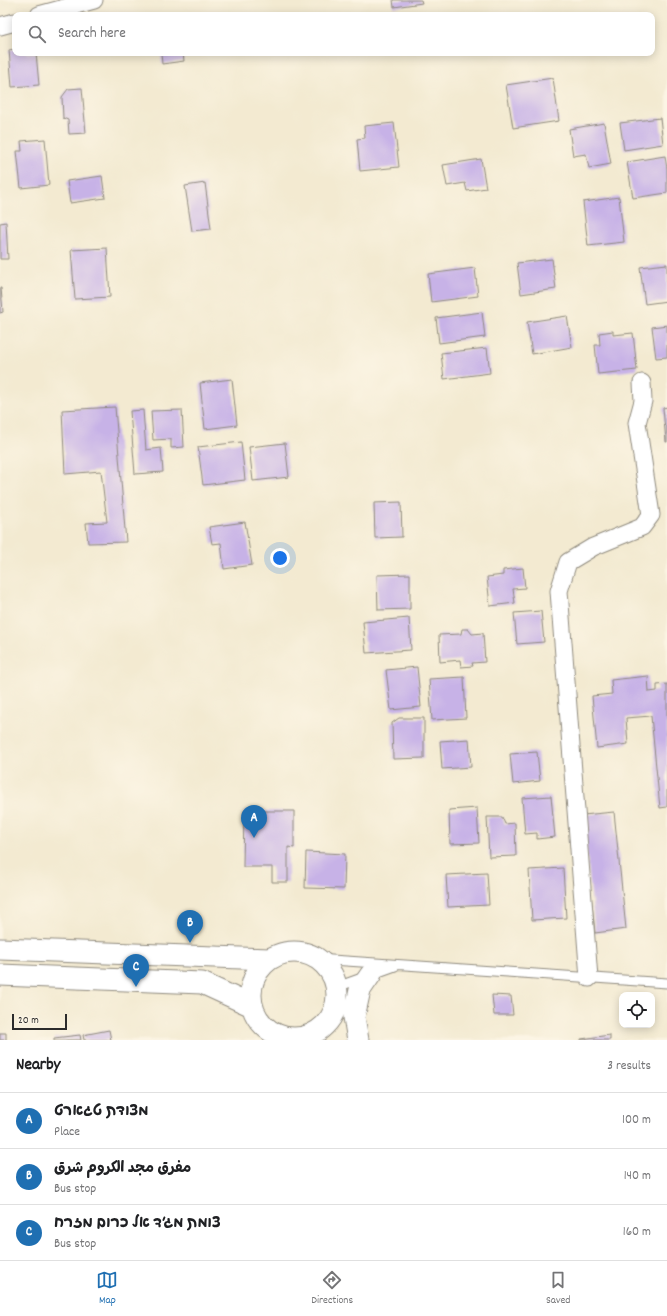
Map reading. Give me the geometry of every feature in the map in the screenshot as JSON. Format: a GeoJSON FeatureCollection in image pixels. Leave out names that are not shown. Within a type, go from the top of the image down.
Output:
{"type":"FeatureCollection","features":[{"type":"Feature","properties":{"kind":"street"},"geometry":{"type":"LineString","coordinates":[[50,12],[94,0]]}},
{"type":"Feature","properties":{"kind":"street"},"geometry":{"type":"LineString","coordinates":[[0,26],[12,23]]}},
{"type":"Feature","properties":{"kind":"street"},"geometry":{"type":"LineString","coordinates":[[589,978],[559,591],[568,562],[592,547],[642,527],[651,515],[637,423],[643,401],[642,383]]}},
{"type":"Feature","properties":{"kind":"street"},"geometry":{"type":"LineString","coordinates":[[0,948],[270,959]]}},
{"type":"Feature","properties":{"kind":"street"},"geometry":{"type":"LineString","coordinates":[[297,952],[311,956],[317,960],[323,963],[332,974],[337,987],[337,1001],[333,1015],[324,1027],[312,1035],[298,1039],[284,1038],[270,1032],[260,1022],[253,1009],[250,995],[253,981],[260,969],[270,959],[283,953],[297,952]]}},
{"type":"Feature","properties":{"kind":"street"},"geometry":{"type":"LineString","coordinates":[[358,1040],[354,1017],[360,990],[372,974]]}},
{"type":"Feature","properties":{"kind":"street"},"geometry":{"type":"LineString","coordinates":[[0,975],[202,983],[252,1006]]}},
{"type":"Feature","properties":{"kind":"street"},"geometry":{"type":"LineString","coordinates":[[335,1008],[347,1040]]}},
{"type":"Feature","properties":{"kind":"lane"},"geometry":{"type":"LineString","coordinates":[[317,960],[398,964],[667,983]]}},
{"type":"Feature","properties":{"kind":"lane"},"geometry":{"type":"LineString","coordinates":[[337,987],[398,964]]}},
{"type":"Feature","properties":{"kind":"building"},"geometry":{"type":"Polygon","coordinates":[[[393,0],[421,0],[422,3],[394,7],[393,0]]]}},
{"type":"Feature","properties":{"kind":"building"},"geometry":{"type":"Polygon","coordinates":[[[9,50],[12,50],[12,56],[36,56],[39,85],[12,87],[9,50]]]}},
{"type":"Feature","properties":{"kind":"building"},"geometry":{"type":"Polygon","coordinates":[[[161,56],[183,56],[184,61],[162,64],[161,56]]]}},
{"type":"Feature","properties":{"kind":"building"},"geometry":{"type":"Polygon","coordinates":[[[553,78],[559,121],[513,128],[506,85],[553,78]]]}},
{"type":"Feature","properties":{"kind":"building"},"geometry":{"type":"Polygon","coordinates":[[[82,88],[86,133],[69,134],[68,120],[63,118],[62,97],[68,89],[82,88]]]}},
{"type":"Feature","properties":{"kind":"building"},"geometry":{"type":"Polygon","coordinates":[[[660,118],[663,144],[624,150],[620,123],[660,118]]]}},
{"type":"Feature","properties":{"kind":"building"},"geometry":{"type":"Polygon","coordinates":[[[394,123],[399,167],[360,171],[357,139],[365,138],[364,126],[394,123]]]}},
{"type":"Feature","properties":{"kind":"building"},"geometry":{"type":"Polygon","coordinates":[[[604,123],[611,164],[589,168],[586,154],[573,156],[569,129],[604,123]]]}},
{"type":"Feature","properties":{"kind":"building"},"geometry":{"type":"Polygon","coordinates":[[[45,139],[49,185],[21,188],[17,151],[22,151],[21,141],[45,139]]]}},
{"type":"Feature","properties":{"kind":"building"},"geometry":{"type":"Polygon","coordinates":[[[665,156],[667,169],[667,193],[633,198],[627,162],[665,156]]]}},
{"type":"Feature","properties":{"kind":"building"},"geometry":{"type":"Polygon","coordinates":[[[481,159],[486,188],[467,191],[465,183],[447,186],[443,165],[481,159]]]}},
{"type":"Feature","properties":{"kind":"building"},"geometry":{"type":"Polygon","coordinates":[[[102,176],[105,198],[70,203],[67,181],[102,176]]]}},
{"type":"Feature","properties":{"kind":"building"},"geometry":{"type":"Polygon","coordinates":[[[205,183],[211,229],[192,231],[185,186],[205,183]]]}},
{"type":"Feature","properties":{"kind":"building"},"geometry":{"type":"Polygon","coordinates":[[[619,197],[624,242],[588,246],[583,202],[619,197]]]}},
{"type":"Feature","properties":{"kind":"building"},"geometry":{"type":"Polygon","coordinates":[[[6,222],[8,259],[0,259],[0,223],[6,222]]]}},
{"type":"Feature","properties":{"kind":"building"},"geometry":{"type":"Polygon","coordinates":[[[107,248],[110,297],[75,299],[71,250],[107,248]]]}},
{"type":"Feature","properties":{"kind":"building"},"geometry":{"type":"Polygon","coordinates":[[[552,259],[556,289],[521,294],[517,263],[552,259]]]}},
{"type":"Feature","properties":{"kind":"building"},"geometry":{"type":"Polygon","coordinates":[[[667,264],[667,301],[645,304],[640,267],[667,264]]]}},
{"type":"Feature","properties":{"kind":"building"},"geometry":{"type":"Polygon","coordinates":[[[475,268],[478,296],[431,302],[428,274],[475,268]]]}},
{"type":"Feature","properties":{"kind":"building"},"geometry":{"type":"Polygon","coordinates":[[[0,288],[3,312],[0,313],[0,288]]]}},
{"type":"Feature","properties":{"kind":"building"},"geometry":{"type":"Polygon","coordinates":[[[482,312],[485,337],[439,343],[436,318],[482,312]]]}},
{"type":"Feature","properties":{"kind":"building"},"geometry":{"type":"Polygon","coordinates":[[[567,316],[572,347],[532,354],[527,322],[567,316]]]}},
{"type":"Feature","properties":{"kind":"building"},"geometry":{"type":"Polygon","coordinates":[[[667,325],[667,357],[656,358],[652,327],[667,325]]]}},
{"type":"Feature","properties":{"kind":"building"},"geometry":{"type":"Polygon","coordinates":[[[613,331],[613,335],[633,333],[637,370],[598,374],[595,345],[600,345],[599,333],[613,331]]]}},
{"type":"Feature","properties":{"kind":"building"},"geometry":{"type":"Polygon","coordinates":[[[487,348],[490,373],[444,379],[441,353],[487,348]]]}},
{"type":"Feature","properties":{"kind":"building"},"geometry":{"type":"Polygon","coordinates":[[[232,379],[237,425],[205,429],[200,383],[232,379]]]}},
{"type":"Feature","properties":{"kind":"building"},"geometry":{"type":"Polygon","coordinates":[[[115,407],[126,542],[88,543],[86,523],[107,522],[101,471],[65,474],[62,410],[115,407]]]}},
{"type":"Feature","properties":{"kind":"building"},"geometry":{"type":"Polygon","coordinates":[[[667,407],[667,442],[666,442],[663,408],[667,407]]]}},
{"type":"Feature","properties":{"kind":"building"},"geometry":{"type":"Polygon","coordinates":[[[143,410],[146,450],[161,448],[163,472],[135,474],[130,411],[143,410]]]}},
{"type":"Feature","properties":{"kind":"building"},"geometry":{"type":"Polygon","coordinates":[[[182,410],[184,447],[171,448],[171,439],[153,440],[151,411],[182,410]]]}},
{"type":"Feature","properties":{"kind":"building"},"geometry":{"type":"Polygon","coordinates":[[[241,442],[245,480],[203,485],[198,447],[241,442]]]}},
{"type":"Feature","properties":{"kind":"building"},"geometry":{"type":"Polygon","coordinates":[[[285,443],[289,477],[253,481],[249,447],[285,443]]]}},
{"type":"Feature","properties":{"kind":"building"},"geometry":{"type":"Polygon","coordinates":[[[401,502],[402,537],[375,538],[374,503],[401,502]]]}},
{"type":"Feature","properties":{"kind":"building"},"geometry":{"type":"Polygon","coordinates":[[[245,522],[252,565],[224,569],[221,543],[212,544],[209,527],[245,522]]]}},
{"type":"Feature","properties":{"kind":"building"},"geometry":{"type":"Polygon","coordinates":[[[523,568],[525,588],[513,589],[515,603],[490,606],[487,577],[503,575],[503,570],[523,568]]]}},
{"type":"Feature","properties":{"kind":"building"},"geometry":{"type":"Polygon","coordinates":[[[410,574],[410,609],[378,610],[377,575],[410,574]]]}},
{"type":"Feature","properties":{"kind":"building"},"geometry":{"type":"Polygon","coordinates":[[[541,611],[544,642],[517,644],[514,613],[541,611]]]}},
{"type":"Feature","properties":{"kind":"building"},"geometry":{"type":"Polygon","coordinates":[[[409,618],[411,650],[366,653],[363,622],[409,618]]]}},
{"type":"Feature","properties":{"kind":"building"},"geometry":{"type":"Polygon","coordinates":[[[462,629],[468,629],[472,634],[483,633],[485,662],[472,663],[473,666],[461,667],[460,660],[440,662],[439,635],[461,634],[462,629]]]}},
{"type":"Feature","properties":{"kind":"building"},"geometry":{"type":"Polygon","coordinates":[[[417,667],[421,707],[391,710],[386,670],[417,667]]]}},
{"type":"Feature","properties":{"kind":"building"},"geometry":{"type":"Polygon","coordinates":[[[648,676],[649,692],[657,691],[657,685],[667,684],[667,807],[660,808],[651,716],[626,718],[628,744],[597,748],[592,696],[612,694],[611,680],[648,676]]]}},
{"type":"Feature","properties":{"kind":"building"},"geometry":{"type":"Polygon","coordinates":[[[464,677],[466,718],[432,720],[429,679],[464,677]]]}},
{"type":"Feature","properties":{"kind":"building"},"geometry":{"type":"Polygon","coordinates":[[[399,718],[424,718],[424,758],[393,759],[392,723],[399,718]]]}},
{"type":"Feature","properties":{"kind":"building"},"geometry":{"type":"Polygon","coordinates":[[[469,739],[471,767],[442,769],[440,741],[469,739]]]}},
{"type":"Feature","properties":{"kind":"building"},"geometry":{"type":"Polygon","coordinates":[[[537,752],[540,781],[513,784],[510,754],[537,752]]]}},
{"type":"Feature","properties":{"kind":"building"},"geometry":{"type":"Polygon","coordinates":[[[551,796],[555,837],[537,839],[537,833],[525,834],[522,798],[551,796]]]}},
{"type":"Feature","properties":{"kind":"building"},"geometry":{"type":"Polygon","coordinates":[[[477,808],[479,843],[450,844],[449,810],[477,808]]]}},
{"type":"Feature","properties":{"kind":"building"},"geometry":{"type":"Polygon","coordinates":[[[244,811],[294,811],[294,848],[288,847],[288,882],[272,882],[272,867],[243,867],[244,811]]]}},
{"type":"Feature","properties":{"kind":"building"},"geometry":{"type":"Polygon","coordinates":[[[614,812],[626,929],[595,933],[583,815],[614,812]]]}},
{"type":"Feature","properties":{"kind":"building"},"geometry":{"type":"Polygon","coordinates":[[[487,817],[502,817],[505,824],[515,823],[516,856],[489,857],[487,817]]]}},
{"type":"Feature","properties":{"kind":"building"},"geometry":{"type":"Polygon","coordinates":[[[306,852],[345,854],[344,889],[305,888],[306,852]]]}},
{"type":"Feature","properties":{"kind":"building"},"geometry":{"type":"Polygon","coordinates":[[[563,868],[566,918],[532,920],[529,870],[563,868]]]}},
{"type":"Feature","properties":{"kind":"building"},"geometry":{"type":"Polygon","coordinates":[[[487,873],[489,905],[448,907],[446,875],[487,873]]]}},
{"type":"Feature","properties":{"kind":"building"},"geometry":{"type":"Polygon","coordinates":[[[492,995],[511,996],[513,1015],[494,1015],[492,995]]]}},
{"type":"Feature","properties":{"kind":"building"},"geometry":{"type":"Polygon","coordinates":[[[109,1030],[111,1040],[84,1040],[83,1035],[109,1030]]]}},
{"type":"Feature","properties":{"kind":"building"},"geometry":{"type":"Polygon","coordinates":[[[0,1033],[6,1033],[6,1040],[0,1040],[0,1033]]]}},
{"type":"Feature","properties":{"kind":"building"},"geometry":{"type":"Polygon","coordinates":[[[80,1035],[81,1040],[54,1040],[54,1038],[80,1035]]]}},
{"type":"Feature","properties":{"kind":"building"},"geometry":{"type":"Polygon","coordinates":[[[610,1035],[610,1040],[581,1040],[581,1039],[610,1035]]]}},
{"type":"Feature","properties":{"kind":"place","name":"מצודת טגארט"},"geometry":{"type":"Point","coordinates":[254,838]}},
{"type":"Feature","properties":{"kind":"place","name":"مفرق مجد الكروم شرق"},"geometry":{"type":"Point","coordinates":[190,943]}},
{"type":"Feature","properties":{"kind":"place","name":"צומת מג׳ד אל כרום מזרח"},"geometry":{"type":"Point","coordinates":[136,987]}}]}
